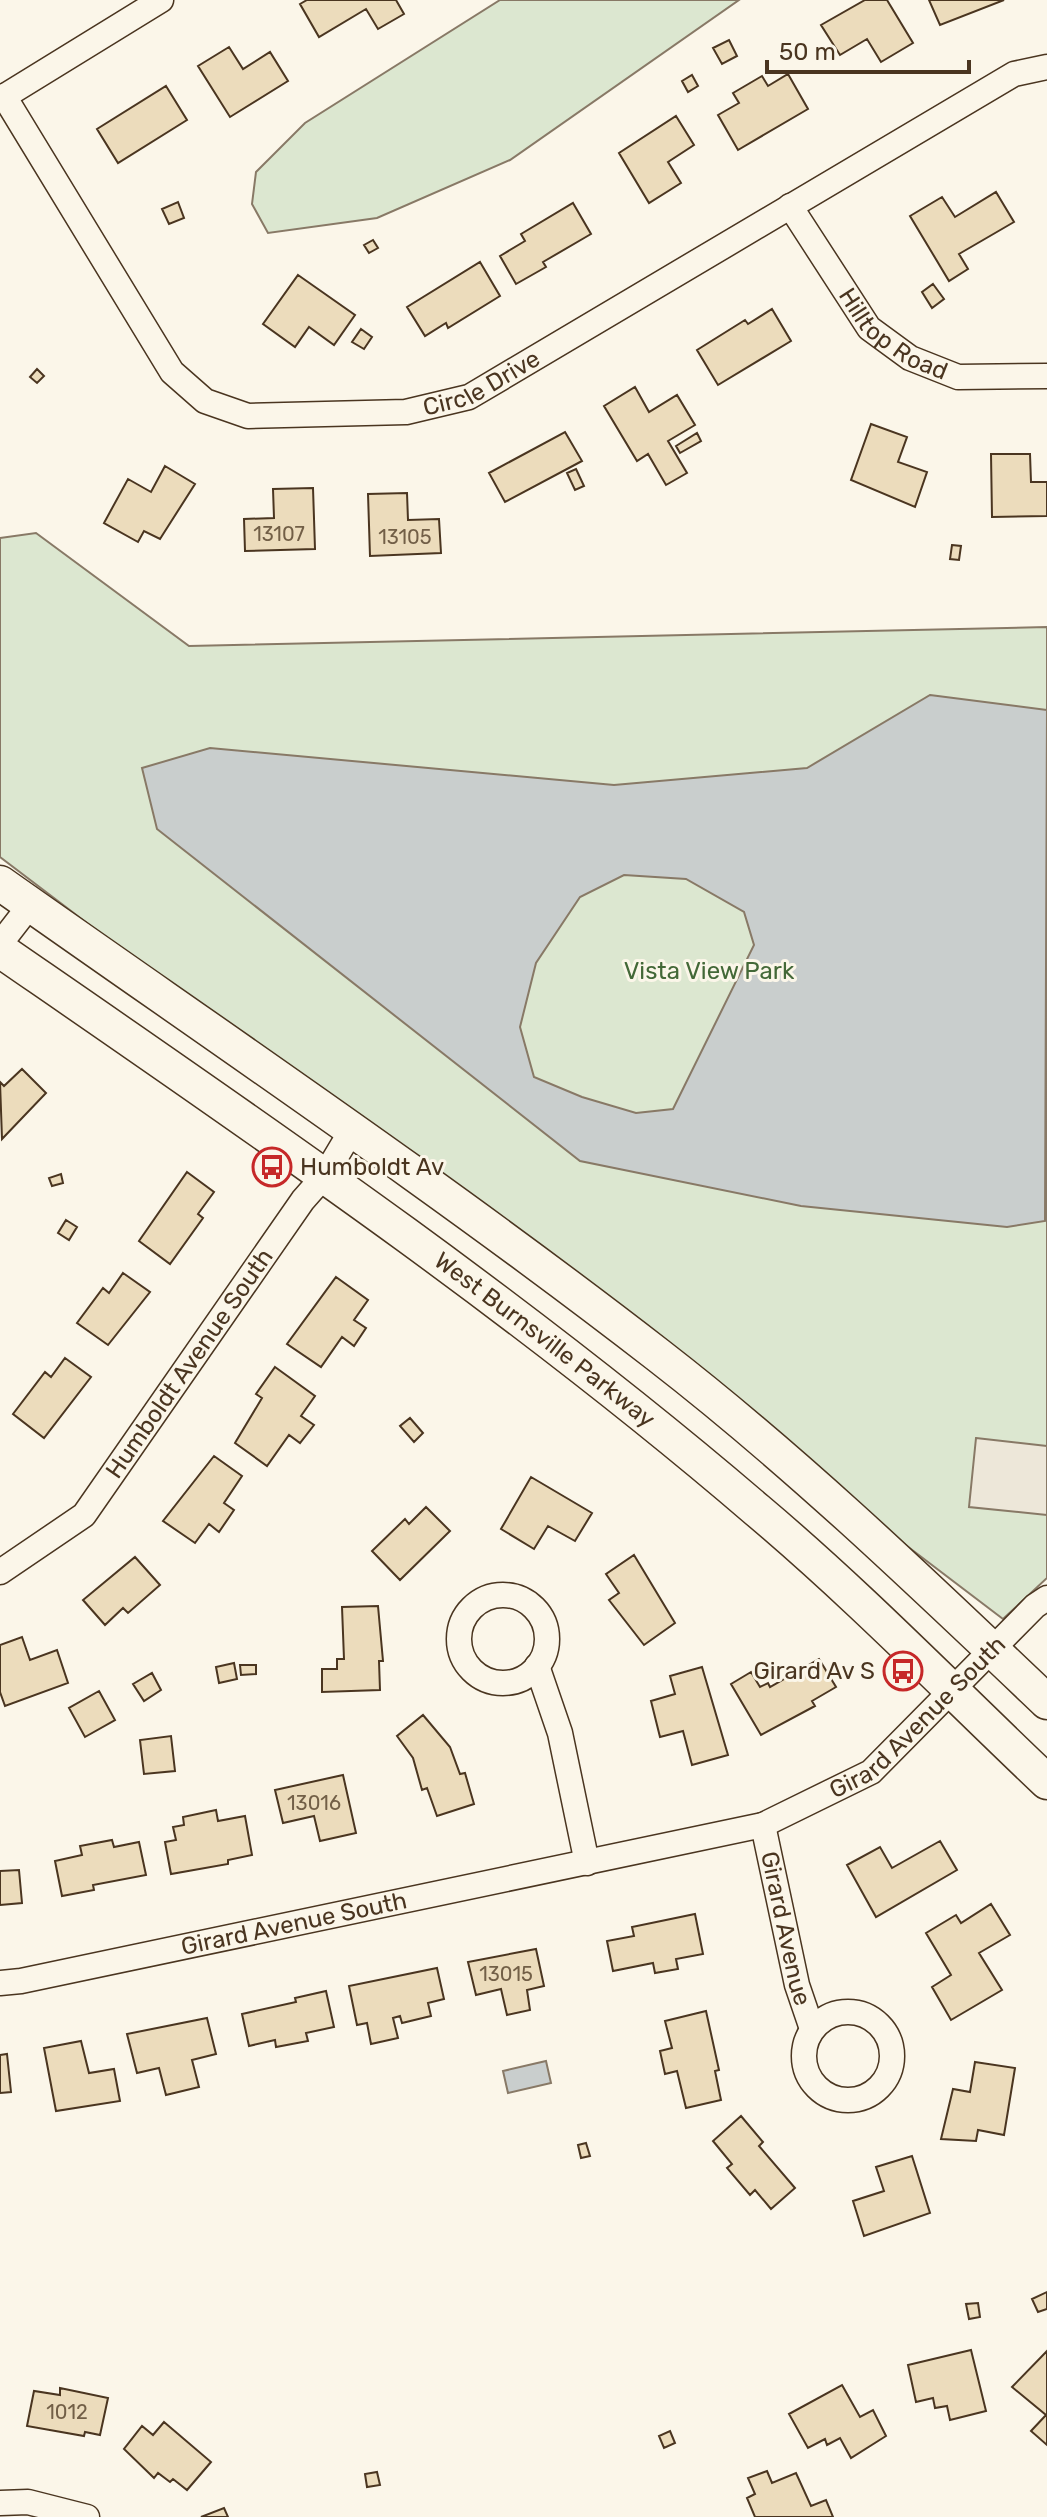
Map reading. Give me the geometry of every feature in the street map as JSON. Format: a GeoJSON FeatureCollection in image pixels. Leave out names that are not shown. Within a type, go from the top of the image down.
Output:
{"type":"FeatureCollection","features":[{"type":"Feature","properties":{"kind":"street"},"geometry":{"type":"LineString","coordinates":[[2,98],[161,0]]}},
{"type":"Feature","properties":{"kind":"street","name":"Circle Drive"},"geometry":{"type":"LineString","coordinates":[[2,98],[172,372],[205,401],[248,416],[406,412],[469,397],[1014,74],[1047,67]]}},
{"type":"Feature","properties":{"kind":"street","name":"Hilltop Road"},"geometry":{"type":"LineString","coordinates":[[790,206],[869,328],[910,358],[958,377],[1047,376]]}},
{"type":"Feature","properties":{"kind":"street"},"geometry":{"type":"LineString","coordinates":[[0,883],[353,1128],[660,1356],[794,1467],[1047,1702]]}},
{"type":"Feature","properties":{"kind":"street"},"geometry":{"type":"LineString","coordinates":[[0,947],[31,904]]}},
{"type":"Feature","properties":{"kind":"street","name":"West Burnsville Parkway"},"geometry":{"type":"LineString","coordinates":[[0,947],[325,1175],[619,1395],[760,1512],[1047,1782]]}},
{"type":"Feature","properties":{"kind":"street","name":"Humboldt Avenue South"},"geometry":{"type":"LineString","coordinates":[[0,1572],[84,1515],[303,1200],[325,1175],[353,1128]]}},
{"type":"Feature","properties":{"kind":"street","name":"Girard Avenue South"},"geometry":{"type":"LineString","coordinates":[[0,1983],[763,1825],[871,1772],[1047,1598]]}},
{"type":"Feature","properties":{"kind":"street"},"geometry":{"type":"LineString","coordinates":[[537,1666],[560,1733],[587,1863]]}},
{"type":"Feature","properties":{"kind":"street","name":"Girard Avenue"},"geometry":{"type":"LineString","coordinates":[[763,1825],[797,1985],[812,2029]]}},
{"type":"Feature","properties":{"kind":"street"},"geometry":{"type":"LineString","coordinates":[[0,2503],[28,2502],[87,2517]]}},
{"type":"Feature","properties":{"kind":"green space"},"geometry":{"type":"Polygon","coordinates":[[[500,0],[739,0],[510,160],[377,218],[268,233],[252,204],[256,172],[305,123],[500,0]]]}},
{"type":"Feature","properties":{"kind":"green space","name":"Vista View Park"},"geometry":{"type":"Polygon","coordinates":[[[36,533],[189,646],[1047,627],[1047,1578],[1003,1619],[0,857],[0,538],[36,533]]]}},
{"type":"Feature","properties":{"kind":"shaded area"},"geometry":{"type":"Polygon","coordinates":[[[930,695],[1047,710],[1045,1221],[1007,1227],[801,1206],[580,1161],[157,829],[142,768],[210,748],[614,785],[807,768],[930,695]],[[624,875],[580,897],[536,963],[520,1027],[534,1077],[582,1097],[636,1113],[673,1109],[754,945],[744,912],[686,879],[624,875]]]}},
{"type":"Feature","properties":{"kind":"shaded area"},"geometry":{"type":"Polygon","coordinates":[[[976,1438],[1047,1446],[1047,1515],[969,1507],[976,1438]]]}},
{"type":"Feature","properties":{"kind":"shaded area"},"geometry":{"type":"Polygon","coordinates":[[[546,2061],[551,2083],[508,2093],[503,2071],[546,2061]]]}},
{"type":"Feature","properties":{"kind":"building"},"geometry":{"type":"Polygon","coordinates":[[[307,0],[396,0],[404,14],[378,29],[366,9],[319,37],[300,4],[307,0]]]}},
{"type":"Feature","properties":{"kind":"building"},"geometry":{"type":"Polygon","coordinates":[[[865,0],[887,0],[913,43],[881,62],[867,39],[840,55],[821,25],[865,0]]]}},
{"type":"Feature","properties":{"kind":"building"},"geometry":{"type":"Polygon","coordinates":[[[929,0],[1004,0],[940,25],[929,0]]]}},
{"type":"Feature","properties":{"kind":"building"},"geometry":{"type":"Polygon","coordinates":[[[729,40],[737,56],[722,64],[713,48],[729,40]]]}},
{"type":"Feature","properties":{"kind":"building"},"geometry":{"type":"Polygon","coordinates":[[[229,47],[243,69],[270,52],[288,81],[230,117],[198,66],[229,47]]]}},
{"type":"Feature","properties":{"kind":"building"},"geometry":{"type":"Polygon","coordinates":[[[788,74],[808,109],[738,150],[718,115],[739,103],[733,93],[762,76],[768,86],[788,74]]]}},
{"type":"Feature","properties":{"kind":"building"},"geometry":{"type":"Polygon","coordinates":[[[692,75],[698,86],[688,92],[682,81],[692,75]]]}},
{"type":"Feature","properties":{"kind":"building"},"geometry":{"type":"Polygon","coordinates":[[[166,86],[187,120],[118,163],[97,129],[166,86]]]}},
{"type":"Feature","properties":{"kind":"building"},"geometry":{"type":"Polygon","coordinates":[[[676,116],[694,145],[668,162],[681,183],[649,203],[619,153],[676,116]]]}},
{"type":"Feature","properties":{"kind":"building"},"geometry":{"type":"Polygon","coordinates":[[[996,192],[1014,222],[959,254],[968,269],[949,281],[910,216],[942,197],[955,217],[996,192]]]}},
{"type":"Feature","properties":{"kind":"building"},"geometry":{"type":"Polygon","coordinates":[[[178,202],[184,218],[169,224],[162,209],[178,202]]]}},
{"type":"Feature","properties":{"kind":"building"},"geometry":{"type":"Polygon","coordinates":[[[573,203],[591,234],[543,262],[546,267],[516,284],[500,256],[525,241],[521,234],[573,203]]]}},
{"type":"Feature","properties":{"kind":"building"},"geometry":{"type":"Polygon","coordinates":[[[373,240],[378,248],[369,253],[364,245],[373,240]]]}},
{"type":"Feature","properties":{"kind":"building"},"geometry":{"type":"Polygon","coordinates":[[[480,262],[500,296],[448,328],[446,323],[425,336],[407,307],[480,262]]]}},
{"type":"Feature","properties":{"kind":"building"},"geometry":{"type":"Polygon","coordinates":[[[298,275],[355,315],[334,345],[309,327],[295,347],[263,324],[298,275]]]}},
{"type":"Feature","properties":{"kind":"building"},"geometry":{"type":"Polygon","coordinates":[[[933,284],[944,299],[932,308],[922,292],[933,284]]]}},
{"type":"Feature","properties":{"kind":"building"},"geometry":{"type":"Polygon","coordinates":[[[772,309],[791,341],[718,385],[697,350],[745,320],[748,324],[772,309]]]}},
{"type":"Feature","properties":{"kind":"building"},"geometry":{"type":"Polygon","coordinates":[[[361,329],[372,337],[364,349],[352,342],[361,329]]]}},
{"type":"Feature","properties":{"kind":"building"},"geometry":{"type":"Polygon","coordinates":[[[37,369],[44,376],[37,383],[30,377],[37,369]]]}},
{"type":"Feature","properties":{"kind":"building"},"geometry":{"type":"Polygon","coordinates":[[[635,387],[649,412],[677,395],[695,425],[668,441],[687,473],[666,485],[648,454],[637,461],[604,406],[635,387]]]}},
{"type":"Feature","properties":{"kind":"building"},"geometry":{"type":"Polygon","coordinates":[[[871,424],[907,437],[898,462],[927,472],[915,507],[851,480],[871,424]]]}},
{"type":"Feature","properties":{"kind":"building"},"geometry":{"type":"Polygon","coordinates":[[[565,432],[582,461],[505,502],[489,473],[565,432]]]}},
{"type":"Feature","properties":{"kind":"building"},"geometry":{"type":"Polygon","coordinates":[[[697,433],[701,441],[680,453],[676,446],[697,433]]]}},
{"type":"Feature","properties":{"kind":"building"},"geometry":{"type":"Polygon","coordinates":[[[991,454],[1030,454],[1031,482],[1047,482],[1047,516],[992,517],[991,454]]]}},
{"type":"Feature","properties":{"kind":"building"},"geometry":{"type":"Polygon","coordinates":[[[165,466],[195,484],[160,539],[144,531],[138,542],[104,523],[128,479],[151,492],[165,466]]]}},
{"type":"Feature","properties":{"kind":"building"},"geometry":{"type":"Polygon","coordinates":[[[576,469],[584,486],[575,490],[567,473],[576,469]]]}},
{"type":"Feature","properties":{"kind":"building"},"geometry":{"type":"Polygon","coordinates":[[[313,488],[315,549],[245,551],[244,519],[274,518],[273,489],[313,488]]]}},
{"type":"Feature","properties":{"kind":"building"},"geometry":{"type":"Polygon","coordinates":[[[407,493],[408,520],[439,519],[441,553],[370,556],[368,494],[407,493]]]}},
{"type":"Feature","properties":{"kind":"building"},"geometry":{"type":"Polygon","coordinates":[[[952,545],[961,546],[959,560],[950,559],[952,545]]]}},
{"type":"Feature","properties":{"kind":"building"},"geometry":{"type":"Polygon","coordinates":[[[22,1069],[46,1093],[2,1139],[0,1082],[4,1086],[22,1069]]]}},
{"type":"Feature","properties":{"kind":"building"},"geometry":{"type":"Polygon","coordinates":[[[187,1172],[214,1192],[198,1214],[203,1218],[170,1264],[139,1241],[187,1172]]]}},
{"type":"Feature","properties":{"kind":"building"},"geometry":{"type":"Polygon","coordinates":[[[61,1174],[63,1183],[52,1186],[49,1178],[61,1174]]]}},
{"type":"Feature","properties":{"kind":"building"},"geometry":{"type":"Polygon","coordinates":[[[66,1220],[77,1227],[69,1240],[58,1233],[66,1220]]]}},
{"type":"Feature","properties":{"kind":"building"},"geometry":{"type":"Polygon","coordinates":[[[123,1273],[150,1292],[108,1345],[77,1323],[103,1288],[109,1293],[123,1273]]]}},
{"type":"Feature","properties":{"kind":"building"},"geometry":{"type":"Polygon","coordinates":[[[336,1277],[368,1300],[354,1320],[366,1328],[354,1346],[342,1337],[321,1367],[287,1344],[336,1277]]]}},
{"type":"Feature","properties":{"kind":"building"},"geometry":{"type":"Polygon","coordinates":[[[65,1358],[91,1377],[44,1438],[13,1414],[45,1372],[51,1377],[65,1358]]]}},
{"type":"Feature","properties":{"kind":"building"},"geometry":{"type":"Polygon","coordinates":[[[275,1367],[315,1396],[301,1416],[314,1425],[300,1443],[289,1435],[267,1466],[235,1443],[262,1398],[256,1394],[275,1367]]]}},
{"type":"Feature","properties":{"kind":"building"},"geometry":{"type":"Polygon","coordinates":[[[410,1418],[423,1433],[414,1442],[400,1426],[410,1418]]]}},
{"type":"Feature","properties":{"kind":"building"},"geometry":{"type":"Polygon","coordinates":[[[214,1456],[242,1476],[224,1503],[234,1510],[219,1532],[209,1524],[195,1543],[163,1521],[214,1456]]]}},
{"type":"Feature","properties":{"kind":"building"},"geometry":{"type":"Polygon","coordinates":[[[531,1477],[592,1513],[575,1541],[548,1526],[534,1549],[501,1529],[531,1477]]]}},
{"type":"Feature","properties":{"kind":"building"},"geometry":{"type":"Polygon","coordinates":[[[426,1507],[450,1531],[400,1580],[372,1551],[405,1519],[409,1524],[426,1507]]]}},
{"type":"Feature","properties":{"kind":"building"},"geometry":{"type":"Polygon","coordinates":[[[634,1555],[675,1623],[644,1645],[609,1600],[619,1593],[606,1574],[634,1555]]]}},
{"type":"Feature","properties":{"kind":"building"},"geometry":{"type":"Polygon","coordinates":[[[135,1557],[160,1585],[128,1613],[123,1608],[105,1625],[83,1600],[135,1557]]]}},
{"type":"Feature","properties":{"kind":"building"},"geometry":{"type":"Polygon","coordinates":[[[378,1606],[383,1661],[379,1661],[380,1690],[322,1692],[322,1669],[337,1669],[337,1659],[344,1659],[342,1607],[378,1606]]]}},
{"type":"Feature","properties":{"kind":"building"},"geometry":{"type":"Polygon","coordinates":[[[22,1637],[30,1660],[57,1650],[68,1683],[5,1706],[0,1692],[0,1645],[22,1637]]]}},
{"type":"Feature","properties":{"kind":"building"},"geometry":{"type":"Polygon","coordinates":[[[819,1659],[836,1687],[812,1701],[815,1706],[761,1735],[731,1684],[751,1672],[760,1687],[768,1683],[770,1687],[819,1659]]]}},
{"type":"Feature","properties":{"kind":"building"},"geometry":{"type":"Polygon","coordinates":[[[234,1663],[237,1679],[219,1683],[216,1667],[234,1663]]]}},
{"type":"Feature","properties":{"kind":"building"},"geometry":{"type":"Polygon","coordinates":[[[240,1665],[256,1665],[256,1674],[241,1675],[240,1665]]]}},
{"type":"Feature","properties":{"kind":"building"},"geometry":{"type":"Polygon","coordinates":[[[702,1667],[728,1755],[692,1765],[683,1731],[660,1737],[651,1701],[675,1694],[670,1676],[702,1667]]]}},
{"type":"Feature","properties":{"kind":"building"},"geometry":{"type":"Polygon","coordinates":[[[152,1673],[161,1690],[144,1701],[133,1684],[152,1673]]]}},
{"type":"Feature","properties":{"kind":"building"},"geometry":{"type":"Polygon","coordinates":[[[99,1691],[115,1720],[85,1737],[69,1708],[99,1691]]]}},
{"type":"Feature","properties":{"kind":"building"},"geometry":{"type":"Polygon","coordinates":[[[423,1715],[450,1747],[460,1774],[465,1773],[474,1804],[437,1816],[427,1788],[422,1790],[413,1758],[397,1736],[423,1715]]]}},
{"type":"Feature","properties":{"kind":"building"},"geometry":{"type":"Polygon","coordinates":[[[171,1736],[175,1771],[144,1774],[140,1740],[171,1736]]]}},
{"type":"Feature","properties":{"kind":"building"},"geometry":{"type":"Polygon","coordinates":[[[343,1775],[356,1833],[320,1841],[314,1816],[283,1823],[275,1790],[343,1775]]]}},
{"type":"Feature","properties":{"kind":"building"},"geometry":{"type":"Polygon","coordinates":[[[216,1810],[218,1821],[245,1816],[252,1855],[228,1860],[228,1864],[171,1874],[165,1842],[176,1840],[173,1827],[184,1825],[183,1817],[216,1810]]]}},
{"type":"Feature","properties":{"kind":"building"},"geometry":{"type":"Polygon","coordinates":[[[112,1840],[114,1847],[139,1842],[146,1875],[93,1885],[94,1890],[62,1896],[55,1861],[82,1855],[80,1846],[112,1840]]]}},
{"type":"Feature","properties":{"kind":"building"},"geometry":{"type":"Polygon","coordinates":[[[940,1841],[957,1870],[876,1917],[847,1865],[880,1847],[892,1868],[940,1841]]]}},
{"type":"Feature","properties":{"kind":"building"},"geometry":{"type":"Polygon","coordinates":[[[19,1870],[22,1903],[0,1905],[0,1871],[19,1870]]]}},
{"type":"Feature","properties":{"kind":"building"},"geometry":{"type":"Polygon","coordinates":[[[991,1904],[1010,1935],[979,1953],[1002,1990],[951,2020],[932,1987],[951,1975],[926,1933],[956,1915],[961,1923],[991,1904]]]}},
{"type":"Feature","properties":{"kind":"building"},"geometry":{"type":"Polygon","coordinates":[[[695,1914],[703,1954],[676,1959],[678,1969],[655,1973],[653,1963],[613,1971],[607,1941],[634,1936],[632,1927],[695,1914]]]}},
{"type":"Feature","properties":{"kind":"building"},"geometry":{"type":"Polygon","coordinates":[[[536,1949],[544,1986],[527,1990],[530,2010],[507,2015],[501,1989],[476,1995],[468,1962],[536,1949]]]}},
{"type":"Feature","properties":{"kind":"building"},"geometry":{"type":"Polygon","coordinates":[[[437,1968],[444,1999],[428,2003],[431,2016],[402,2023],[400,2016],[393,2018],[398,2038],[371,2044],[367,2023],[357,2025],[349,1986],[437,1968]]]}},
{"type":"Feature","properties":{"kind":"building"},"geometry":{"type":"Polygon","coordinates":[[[326,1991],[334,2027],[306,2033],[308,2041],[276,2047],[275,2040],[249,2046],[242,2014],[296,2002],[295,1998],[326,1991]]]}},
{"type":"Feature","properties":{"kind":"building"},"geometry":{"type":"Polygon","coordinates":[[[706,2011],[719,2070],[715,2071],[721,2100],[686,2108],[677,2071],[665,2074],[660,2051],[672,2048],[665,2021],[706,2011]]]}},
{"type":"Feature","properties":{"kind":"building"},"geometry":{"type":"Polygon","coordinates":[[[207,2018],[216,2054],[192,2060],[199,2087],[166,2095],[159,2068],[137,2073],[127,2034],[207,2018]]]}},
{"type":"Feature","properties":{"kind":"building"},"geometry":{"type":"Polygon","coordinates":[[[81,2041],[89,2073],[114,2069],[120,2101],[56,2111],[44,2048],[81,2041]]]}},
{"type":"Feature","properties":{"kind":"building"},"geometry":{"type":"Polygon","coordinates":[[[7,2054],[11,2092],[0,2093],[0,2055],[7,2054]]]}},
{"type":"Feature","properties":{"kind":"building"},"geometry":{"type":"Polygon","coordinates":[[[975,2062],[1015,2068],[1004,2135],[978,2130],[976,2141],[941,2139],[953,2089],[970,2092],[975,2062]]]}},
{"type":"Feature","properties":{"kind":"building"},"geometry":{"type":"Polygon","coordinates":[[[741,2116],[763,2142],[759,2146],[795,2188],[771,2209],[755,2190],[750,2195],[727,2168],[732,2164],[713,2141],[741,2116]]]}},
{"type":"Feature","properties":{"kind":"building"},"geometry":{"type":"Polygon","coordinates":[[[586,2143],[590,2156],[581,2158],[578,2145],[586,2143]]]}},
{"type":"Feature","properties":{"kind":"building"},"geometry":{"type":"Polygon","coordinates":[[[912,2156],[930,2213],[864,2236],[853,2201],[884,2191],[876,2167],[912,2156]]]}},
{"type":"Feature","properties":{"kind":"building"},"geometry":{"type":"Polygon","coordinates":[[[1047,2292],[1047,2309],[1038,2312],[1032,2299],[1047,2292]]]}},
{"type":"Feature","properties":{"kind":"building"},"geometry":{"type":"Polygon","coordinates":[[[978,2303],[980,2317],[969,2319],[966,2304],[978,2303]]]}},
{"type":"Feature","properties":{"kind":"building"},"geometry":{"type":"Polygon","coordinates":[[[971,2350],[986,2411],[950,2420],[947,2406],[935,2408],[933,2398],[916,2402],[908,2365],[971,2350]]]}},
{"type":"Feature","properties":{"kind":"building"},"geometry":{"type":"Polygon","coordinates":[[[1047,2351],[1047,2445],[1031,2431],[1046,2415],[1012,2387],[1047,2351]]]}},
{"type":"Feature","properties":{"kind":"building"},"geometry":{"type":"Polygon","coordinates":[[[842,2385],[860,2417],[873,2410],[886,2436],[851,2458],[840,2438],[827,2445],[825,2439],[808,2448],[789,2414],[842,2385]]]}},
{"type":"Feature","properties":{"kind":"building"},"geometry":{"type":"Polygon","coordinates":[[[60,2388],[108,2398],[100,2435],[85,2432],[84,2436],[27,2426],[34,2391],[60,2395],[60,2388]]]}},
{"type":"Feature","properties":{"kind":"building"},"geometry":{"type":"Polygon","coordinates":[[[164,2422],[211,2462],[187,2490],[173,2479],[170,2482],[158,2473],[154,2478],[124,2449],[142,2426],[153,2435],[164,2422]]]}},
{"type":"Feature","properties":{"kind":"building"},"geometry":{"type":"Polygon","coordinates":[[[670,2431],[675,2443],[664,2448],[659,2436],[670,2431]]]}},
{"type":"Feature","properties":{"kind":"building"},"geometry":{"type":"Polygon","coordinates":[[[767,2471],[772,2483],[796,2473],[811,2506],[826,2500],[833,2517],[755,2517],[747,2498],[755,2494],[748,2478],[767,2471]]]}},
{"type":"Feature","properties":{"kind":"building"},"geometry":{"type":"Polygon","coordinates":[[[377,2472],[380,2485],[367,2487],[365,2474],[377,2472]]]}},
{"type":"Feature","properties":{"kind":"building"},"geometry":{"type":"Polygon","coordinates":[[[224,2508],[228,2517],[201,2517],[224,2508]]]}},
{"type":"Feature","properties":{"kind":"place","name":"Humboldt Av"},"geometry":{"type":"Point","coordinates":[272,1167]}},
{"type":"Feature","properties":{"kind":"place","name":"Girard Av S"},"geometry":{"type":"Point","coordinates":[903,1671]}}]}
